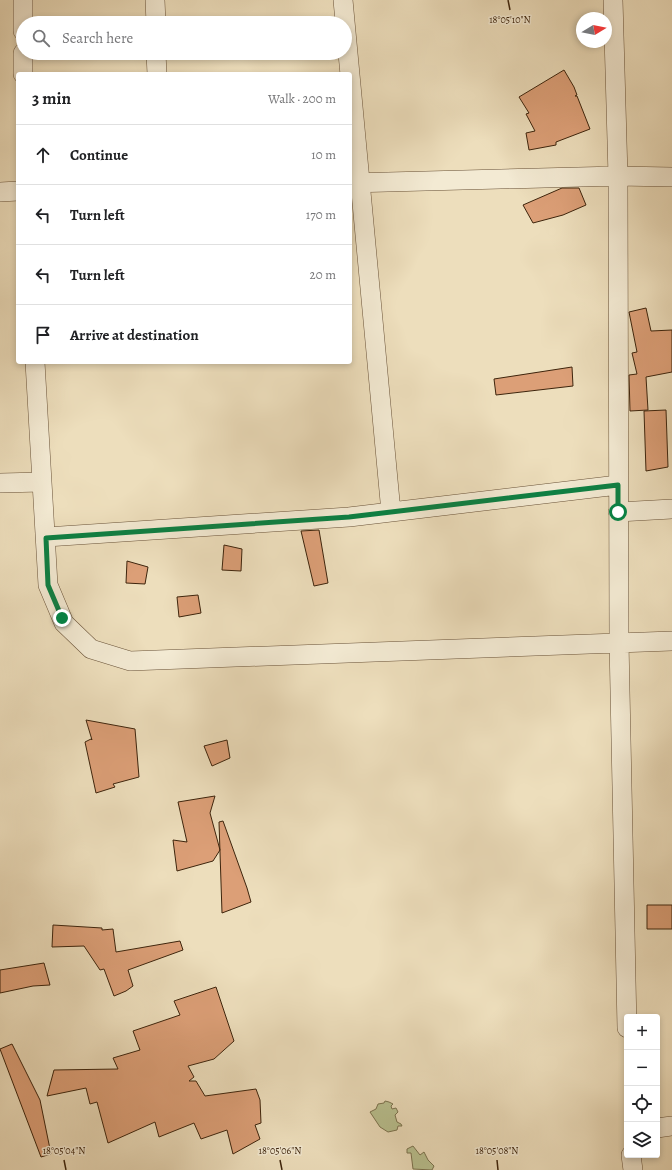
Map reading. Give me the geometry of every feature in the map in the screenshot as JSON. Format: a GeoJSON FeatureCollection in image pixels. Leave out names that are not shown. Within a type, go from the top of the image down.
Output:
{"type":"FeatureCollection","features":[{"type":"Feature","properties":{"kind":"street"},"geometry":{"type":"LineString","coordinates":[[23,0],[23,16]]}},
{"type":"Feature","properties":{"kind":"street"},"geometry":{"type":"LineString","coordinates":[[155,0],[156,16]]}},
{"type":"Feature","properties":{"kind":"street"},"geometry":{"type":"LineString","coordinates":[[343,0],[344,16]]}},
{"type":"Feature","properties":{"kind":"street"},"geometry":{"type":"LineString","coordinates":[[613,0],[618,176],[619,642],[627,1014]]}},
{"type":"Feature","properties":{"kind":"street"},"geometry":{"type":"LineString","coordinates":[[23,60],[23,72]]}},
{"type":"Feature","properties":{"kind":"street"},"geometry":{"type":"LineString","coordinates":[[156,60],[157,72]]}},
{"type":"Feature","properties":{"kind":"street"},"geometry":{"type":"LineString","coordinates":[[347,60],[348,72]]}},
{"type":"Feature","properties":{"kind":"street"},"geometry":{"type":"LineString","coordinates":[[352,137],[355,183],[391,512]]}},
{"type":"Feature","properties":{"kind":"street"},"geometry":{"type":"LineString","coordinates":[[355,183],[618,176],[672,177]]}},
{"type":"Feature","properties":{"kind":"street"},"geometry":{"type":"LineString","coordinates":[[0,192],[16,191]]}},
{"type":"Feature","properties":{"kind":"street"},"geometry":{"type":"LineString","coordinates":[[35,364],[48,585],[64,623],[91,649],[130,661],[672,641]]}},
{"type":"Feature","properties":{"kind":"street"},"geometry":{"type":"LineString","coordinates":[[0,483],[42,482]]}},
{"type":"Feature","properties":{"kind":"street"},"geometry":{"type":"LineString","coordinates":[[46,538],[349,517],[618,485]]}},
{"type":"Feature","properties":{"kind":"street"},"geometry":{"type":"LineString","coordinates":[[618,512],[672,509]]}},
{"type":"Feature","properties":{"kind":"street"},"geometry":{"type":"LineString","coordinates":[[660,1128],[672,1126]]}},
{"type":"Feature","properties":{"kind":"street"},"geometry":{"type":"LineString","coordinates":[[631,1158],[632,1170]]}},
{"type":"Feature","properties":{"kind":"green space"},"geometry":{"type":"Polygon","coordinates":[[[385,1101],[393,1104],[391,1106],[392,1109],[396,1108],[398,1112],[395,1115],[397,1122],[402,1126],[398,1126],[397,1130],[388,1132],[380,1127],[370,1112],[376,1109],[378,1104],[384,1103],[385,1101]]]}},
{"type":"Feature","properties":{"kind":"green space"},"geometry":{"type":"Polygon","coordinates":[[[413,1146],[420,1155],[424,1152],[428,1160],[434,1166],[432,1170],[413,1169],[411,1153],[407,1153],[407,1149],[413,1146]]]}},
{"type":"Feature","properties":{"kind":"building"},"geometry":{"type":"Polygon","coordinates":[[[564,70],[574,87],[577,95],[575,96],[577,96],[590,129],[556,142],[556,145],[529,150],[526,133],[535,131],[526,114],[529,113],[519,97],[564,70]]]}},
{"type":"Feature","properties":{"kind":"building"},"geometry":{"type":"Polygon","coordinates":[[[562,188],[579,188],[586,205],[563,215],[533,223],[523,205],[562,188]]]}},
{"type":"Feature","properties":{"kind":"building"},"geometry":{"type":"Polygon","coordinates":[[[646,308],[651,331],[672,330],[672,372],[646,377],[648,410],[630,411],[629,375],[637,374],[632,353],[637,352],[629,312],[646,308]]]}},
{"type":"Feature","properties":{"kind":"building"},"geometry":{"type":"Polygon","coordinates":[[[572,367],[573,386],[496,395],[494,379],[572,367]]]}},
{"type":"Feature","properties":{"kind":"building"},"geometry":{"type":"Polygon","coordinates":[[[666,410],[668,467],[646,471],[644,411],[666,410]]]}},
{"type":"Feature","properties":{"kind":"building"},"geometry":{"type":"Polygon","coordinates":[[[319,530],[328,583],[314,586],[301,531],[319,530]]]}},
{"type":"Feature","properties":{"kind":"building"},"geometry":{"type":"Polygon","coordinates":[[[224,545],[242,549],[241,571],[222,570],[224,545]]]}},
{"type":"Feature","properties":{"kind":"building"},"geometry":{"type":"Polygon","coordinates":[[[127,561],[148,567],[145,584],[126,583],[127,561]]]}},
{"type":"Feature","properties":{"kind":"building"},"geometry":{"type":"Polygon","coordinates":[[[198,595],[201,613],[179,617],[177,597],[198,595]]]}},
{"type":"Feature","properties":{"kind":"building"},"geometry":{"type":"Polygon","coordinates":[[[86,720],[135,729],[139,777],[113,784],[115,787],[96,793],[85,742],[91,739],[92,740],[86,720]]]}},
{"type":"Feature","properties":{"kind":"building"},"geometry":{"type":"Polygon","coordinates":[[[227,740],[230,758],[212,766],[204,746],[227,740]]]}},
{"type":"Feature","properties":{"kind":"building"},"geometry":{"type":"Polygon","coordinates":[[[215,796],[210,813],[220,850],[213,861],[177,871],[173,840],[187,842],[178,802],[215,796]]]}},
{"type":"Feature","properties":{"kind":"building"},"geometry":{"type":"Polygon","coordinates":[[[223,821],[251,902],[222,913],[219,822],[223,821]]]}},
{"type":"Feature","properties":{"kind":"building"},"geometry":{"type":"Polygon","coordinates":[[[647,905],[672,905],[672,929],[647,929],[647,905]]]}},
{"type":"Feature","properties":{"kind":"building"},"geometry":{"type":"Polygon","coordinates":[[[53,925],[102,928],[102,930],[113,929],[116,952],[180,941],[183,950],[128,970],[133,986],[114,996],[104,969],[100,970],[84,946],[52,947],[53,925]]]}},
{"type":"Feature","properties":{"kind":"building"},"geometry":{"type":"Polygon","coordinates":[[[44,963],[50,985],[33,986],[0,993],[0,970],[44,963]]]}},
{"type":"Feature","properties":{"kind":"building"},"geometry":{"type":"Polygon","coordinates":[[[216,987],[234,1041],[214,1059],[188,1066],[194,1077],[189,1081],[196,1081],[205,1096],[256,1089],[260,1100],[261,1123],[255,1125],[260,1139],[233,1154],[227,1130],[201,1139],[194,1123],[159,1137],[155,1122],[108,1143],[97,1102],[90,1104],[86,1088],[47,1096],[54,1070],[118,1069],[113,1058],[140,1050],[133,1031],[180,1015],[174,1001],[216,987]]]}},
{"type":"Feature","properties":{"kind":"building"},"geometry":{"type":"Polygon","coordinates":[[[12,1044],[40,1100],[51,1154],[41,1157],[0,1049],[12,1044]]]}},
{"type":"Feature","properties":{"kind":"route"},"geometry":{"type":"LineString","coordinates":[[62,618],[48,585],[46,538],[349,517],[618,485],[618,512]]}}]}
